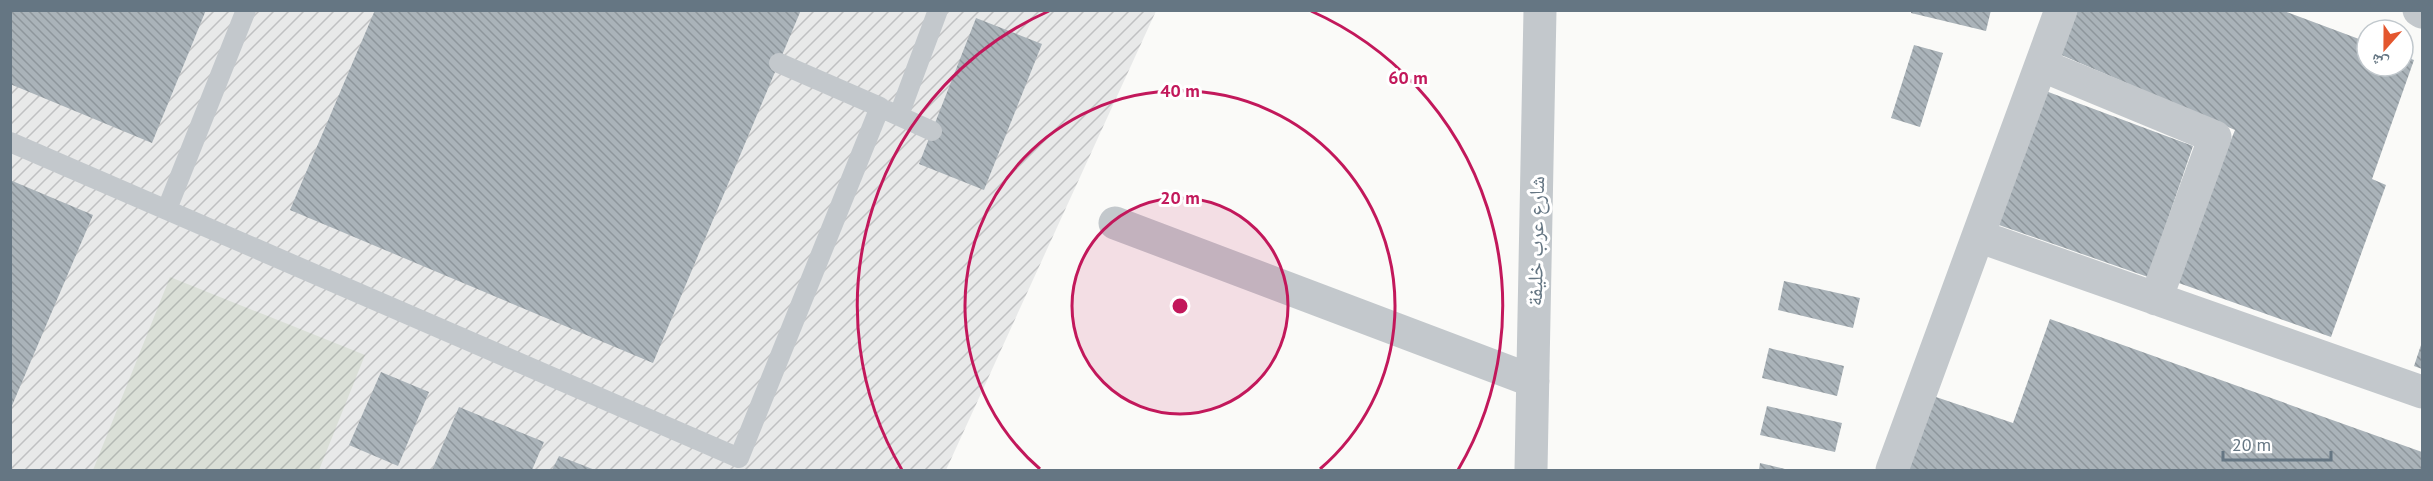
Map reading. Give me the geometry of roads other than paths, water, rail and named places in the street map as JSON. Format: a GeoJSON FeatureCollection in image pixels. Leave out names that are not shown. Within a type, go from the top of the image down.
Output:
{"type":"FeatureCollection","features":[{"type":"Feature","properties":{"kind":"street","name":"شارع عرب خليفة"},"geometry":{"type":"LineString","coordinates":[[1531,471],[1540,10]]}},
{"type":"Feature","properties":{"kind":"street"},"geometry":{"type":"LineString","coordinates":[[1892,471],[2061,10]]}},
{"type":"Feature","properties":{"kind":"street"},"geometry":{"type":"LineString","coordinates":[[2041,65],[2216,137],[2156,298]]}},
{"type":"Feature","properties":{"kind":"street"},"geometry":{"type":"LineString","coordinates":[[1115,223],[1533,381]]}},
{"type":"Feature","properties":{"kind":"street"},"geometry":{"type":"LineString","coordinates":[[1978,236],[2422,392]]}},
{"type":"Feature","properties":{"kind":"lane"},"geometry":{"type":"LineString","coordinates":[[167,209],[246,10]]}},
{"type":"Feature","properties":{"kind":"lane"},"geometry":{"type":"LineString","coordinates":[[899,116],[938,10]]}},
{"type":"Feature","properties":{"kind":"lane"},"geometry":{"type":"LineString","coordinates":[[779,63],[932,130]]}},
{"type":"Feature","properties":{"kind":"lane"},"geometry":{"type":"LineString","coordinates":[[10,142],[739,458],[880,107]]}}]}
